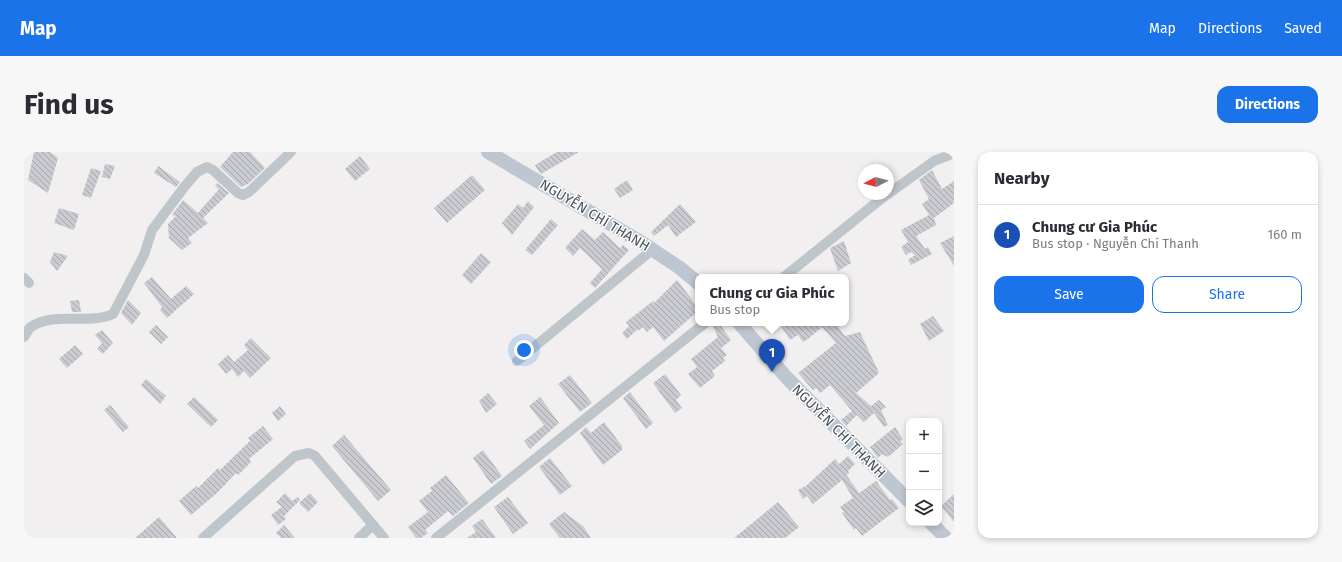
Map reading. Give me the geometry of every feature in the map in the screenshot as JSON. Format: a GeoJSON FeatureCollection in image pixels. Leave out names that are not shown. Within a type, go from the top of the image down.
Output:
{"type":"FeatureCollection","features":[{"type":"Feature","properties":{"kind":"main road","name":"NGUYỄN CHÍ THANH"},"geometry":{"type":"LineString","coordinates":[[495,153],[652,250],[680,268],[695,280]]}},
{"type":"Feature","properties":{"kind":"main road","name":"NGUYỄN CHÍ THANH"},"geometry":{"type":"LineString","coordinates":[[742,326],[787,378],[906,498]]}},
{"type":"Feature","properties":{"kind":"main road"},"geometry":{"type":"LineString","coordinates":[[934,526],[946,538]]}},
{"type":"Feature","properties":{"kind":"street"},"geometry":{"type":"LineString","coordinates":[[24,337],[30,327],[44,322],[67,319],[105,318],[113,314],[144,255],[152,230],[185,186],[202,168],[213,170],[238,193],[243,195],[249,192],[291,152]]}},
{"type":"Feature","properties":{"kind":"street"},"geometry":{"type":"LineString","coordinates":[[894,190],[934,161],[954,153]]}},
{"type":"Feature","properties":{"kind":"street"},"geometry":{"type":"LineString","coordinates":[[788,274],[880,200]]}},
{"type":"Feature","properties":{"kind":"street"},"geometry":{"type":"LineString","coordinates":[[517,362],[652,250]]}},
{"type":"Feature","properties":{"kind":"street"},"geometry":{"type":"LineString","coordinates":[[436,538],[702,326]]}},
{"type":"Feature","properties":{"kind":"street"},"geometry":{"type":"LineString","coordinates":[[203,538],[295,456],[302,454],[315,456],[384,538]]}},
{"type":"Feature","properties":{"kind":"street"},"geometry":{"type":"LineString","coordinates":[[359,538],[374,525]]}},
{"type":"Feature","properties":{"kind":"building"},"geometry":{"type":"Polygon","coordinates":[[[34,152],[50,152],[58,158],[48,193],[28,180],[34,152]]]}},
{"type":"Feature","properties":{"kind":"building"},"geometry":{"type":"Polygon","coordinates":[[[233,152],[250,152],[265,168],[248,184],[241,187],[220,167],[233,152]]]}},
{"type":"Feature","properties":{"kind":"building"},"geometry":{"type":"Polygon","coordinates":[[[557,152],[579,152],[541,174],[535,165],[557,152]]]}},
{"type":"Feature","properties":{"kind":"building"},"geometry":{"type":"Polygon","coordinates":[[[360,156],[370,169],[355,181],[345,169],[360,156]]]}},
{"type":"Feature","properties":{"kind":"building"},"geometry":{"type":"Polygon","coordinates":[[[105,164],[115,166],[110,179],[102,177],[105,164]]]}},
{"type":"Feature","properties":{"kind":"building"},"geometry":{"type":"Polygon","coordinates":[[[158,166],[180,182],[176,187],[154,173],[158,166]]]}},
{"type":"Feature","properties":{"kind":"building"},"geometry":{"type":"Polygon","coordinates":[[[91,168],[101,171],[91,198],[82,195],[91,168]]]}},
{"type":"Feature","properties":{"kind":"building"},"geometry":{"type":"Polygon","coordinates":[[[932,170],[942,189],[954,181],[954,203],[934,218],[936,225],[916,236],[925,249],[928,247],[932,254],[911,265],[908,260],[915,255],[911,252],[906,255],[901,247],[908,242],[901,230],[929,215],[922,204],[929,199],[919,180],[932,170]]]}},
{"type":"Feature","properties":{"kind":"building"},"geometry":{"type":"Polygon","coordinates":[[[472,175],[485,190],[447,223],[434,208],[472,175]]]}},
{"type":"Feature","properties":{"kind":"building"},"geometry":{"type":"Polygon","coordinates":[[[627,180],[633,190],[620,198],[614,189],[627,180]]]}},
{"type":"Feature","properties":{"kind":"building"},"geometry":{"type":"Polygon","coordinates":[[[217,183],[229,193],[203,218],[208,223],[188,238],[192,243],[182,250],[169,238],[168,224],[176,216],[172,215],[183,200],[198,213],[219,189],[215,186],[217,183]]]}},
{"type":"Feature","properties":{"kind":"building"},"geometry":{"type":"Polygon","coordinates":[[[528,201],[534,207],[512,235],[502,223],[518,204],[523,208],[528,201]]]}},
{"type":"Feature","properties":{"kind":"building"},"geometry":{"type":"Polygon","coordinates":[[[680,204],[696,222],[676,237],[668,225],[654,236],[651,232],[680,204]]]}},
{"type":"Feature","properties":{"kind":"building"},"geometry":{"type":"Polygon","coordinates":[[[59,208],[79,214],[74,230],[54,223],[59,208]]]}},
{"type":"Feature","properties":{"kind":"building"},"geometry":{"type":"Polygon","coordinates":[[[551,219],[558,225],[532,255],[525,250],[551,219]]]}},
{"type":"Feature","properties":{"kind":"building"},"geometry":{"type":"Polygon","coordinates":[[[582,229],[595,240],[603,232],[620,248],[623,245],[629,250],[595,288],[590,283],[602,269],[580,248],[573,256],[565,248],[582,229]]]}},
{"type":"Feature","properties":{"kind":"building"},"geometry":{"type":"Polygon","coordinates":[[[954,236],[954,266],[940,243],[954,236]]]}},
{"type":"Feature","properties":{"kind":"building"},"geometry":{"type":"Polygon","coordinates":[[[844,241],[851,263],[838,271],[830,248],[844,241]]]}},
{"type":"Feature","properties":{"kind":"building"},"geometry":{"type":"Polygon","coordinates":[[[54,252],[68,256],[57,271],[50,262],[54,252]]]}},
{"type":"Feature","properties":{"kind":"building"},"geometry":{"type":"Polygon","coordinates":[[[481,253],[491,262],[471,284],[462,275],[481,253]]]}},
{"type":"Feature","properties":{"kind":"building"},"geometry":{"type":"Polygon","coordinates":[[[152,277],[171,299],[186,286],[194,294],[167,318],[160,310],[162,307],[144,283],[152,277]]]}},
{"type":"Feature","properties":{"kind":"building"},"geometry":{"type":"Polygon","coordinates":[[[677,280],[695,305],[695,314],[664,341],[653,327],[647,332],[643,327],[638,331],[638,329],[627,339],[622,333],[629,326],[626,322],[653,301],[654,303],[677,280]]]}},
{"type":"Feature","properties":{"kind":"building"},"geometry":{"type":"Polygon","coordinates":[[[79,300],[81,312],[72,312],[70,301],[79,300]]]}},
{"type":"Feature","properties":{"kind":"building"},"geometry":{"type":"Polygon","coordinates":[[[128,300],[141,313],[132,325],[121,313],[128,300]]]}},
{"type":"Feature","properties":{"kind":"building"},"geometry":{"type":"Polygon","coordinates":[[[933,316],[944,331],[929,341],[920,324],[933,316]]]}},
{"type":"Feature","properties":{"kind":"building"},"geometry":{"type":"Polygon","coordinates":[[[156,325],[168,337],[161,344],[149,332],[156,325]]]}},
{"type":"Feature","properties":{"kind":"building"},"geometry":{"type":"Polygon","coordinates":[[[712,326],[721,326],[731,340],[721,348],[727,355],[723,358],[725,361],[712,371],[715,376],[700,388],[688,374],[697,367],[691,359],[718,337],[712,326]]]}},
{"type":"Feature","properties":{"kind":"building"},"geometry":{"type":"Polygon","coordinates":[[[781,326],[837,326],[845,336],[860,332],[879,373],[856,393],[871,406],[879,400],[886,407],[881,410],[888,425],[884,427],[874,413],[864,422],[857,415],[846,426],[841,420],[852,411],[830,385],[820,393],[816,388],[813,390],[798,373],[836,343],[822,327],[803,342],[798,335],[790,340],[781,326]]]}},
{"type":"Feature","properties":{"kind":"building"},"geometry":{"type":"Polygon","coordinates":[[[102,330],[113,343],[103,354],[97,349],[102,343],[95,335],[102,330]]]}},
{"type":"Feature","properties":{"kind":"building"},"geometry":{"type":"Polygon","coordinates":[[[251,338],[271,358],[250,378],[244,371],[238,377],[232,369],[226,374],[218,364],[228,355],[234,362],[248,350],[244,345],[251,338]]]}},
{"type":"Feature","properties":{"kind":"building"},"geometry":{"type":"Polygon","coordinates":[[[75,345],[83,354],[67,368],[59,359],[75,345]]]}},
{"type":"Feature","properties":{"kind":"building"},"geometry":{"type":"Polygon","coordinates":[[[665,374],[681,395],[676,400],[682,408],[675,413],[653,383],[665,374]]]}},
{"type":"Feature","properties":{"kind":"building"},"geometry":{"type":"Polygon","coordinates":[[[570,375],[592,403],[580,412],[558,384],[570,375]]]}},
{"type":"Feature","properties":{"kind":"building"},"geometry":{"type":"Polygon","coordinates":[[[146,379],[166,396],[160,404],[141,385],[146,379]]]}},
{"type":"Feature","properties":{"kind":"building"},"geometry":{"type":"Polygon","coordinates":[[[630,392],[653,423],[646,429],[623,398],[630,392]]]}},
{"type":"Feature","properties":{"kind":"building"},"geometry":{"type":"Polygon","coordinates":[[[488,393],[497,404],[486,413],[479,401],[488,393]]]}},
{"type":"Feature","properties":{"kind":"building"},"geometry":{"type":"Polygon","coordinates":[[[194,397],[218,420],[211,427],[187,404],[194,397]]]}},
{"type":"Feature","properties":{"kind":"building"},"geometry":{"type":"Polygon","coordinates":[[[540,397],[559,423],[530,449],[524,441],[544,425],[529,406],[540,397]]]}},
{"type":"Feature","properties":{"kind":"building"},"geometry":{"type":"Polygon","coordinates":[[[110,405],[129,427],[123,432],[104,410],[110,405]]]}},
{"type":"Feature","properties":{"kind":"building"},"geometry":{"type":"Polygon","coordinates":[[[280,406],[286,414],[278,421],[272,413],[280,406]]]}},
{"type":"Feature","properties":{"kind":"building"},"geometry":{"type":"Polygon","coordinates":[[[604,422],[622,446],[622,450],[603,465],[580,433],[586,427],[591,433],[604,422]]]}},
{"type":"Feature","properties":{"kind":"building"},"geometry":{"type":"Polygon","coordinates":[[[263,426],[273,439],[249,459],[251,462],[238,475],[236,473],[217,493],[191,515],[179,501],[196,486],[198,488],[218,468],[220,470],[250,441],[248,438],[263,426]]]}},
{"type":"Feature","properties":{"kind":"building"},"geometry":{"type":"Polygon","coordinates":[[[895,427],[903,439],[900,441],[903,444],[888,457],[882,454],[878,458],[870,447],[895,427]]]}},
{"type":"Feature","properties":{"kind":"building"},"geometry":{"type":"Polygon","coordinates":[[[344,435],[391,490],[378,501],[332,446],[344,435]]]}},
{"type":"Feature","properties":{"kind":"building"},"geometry":{"type":"Polygon","coordinates":[[[483,450],[502,476],[491,484],[473,458],[483,450]]]}},
{"type":"Feature","properties":{"kind":"building"},"geometry":{"type":"Polygon","coordinates":[[[848,456],[855,464],[848,471],[849,472],[846,477],[847,476],[859,493],[876,481],[890,500],[892,499],[899,508],[862,536],[856,528],[854,530],[842,513],[844,512],[840,507],[853,498],[842,480],[813,504],[807,496],[803,499],[798,490],[806,486],[835,459],[839,464],[848,456]]]}},
{"type":"Feature","properties":{"kind":"building"},"geometry":{"type":"Polygon","coordinates":[[[550,458],[572,486],[560,495],[539,467],[550,458]]]}},
{"type":"Feature","properties":{"kind":"building"},"geometry":{"type":"Polygon","coordinates":[[[446,475],[469,503],[453,516],[448,511],[425,530],[428,533],[421,538],[416,538],[408,527],[428,512],[419,501],[432,491],[430,488],[446,475]]]}},
{"type":"Feature","properties":{"kind":"building"},"geometry":{"type":"Polygon","coordinates":[[[285,493],[292,501],[298,497],[300,500],[284,516],[286,519],[278,525],[271,515],[282,507],[276,502],[285,493]]]}},
{"type":"Feature","properties":{"kind":"building"},"geometry":{"type":"Polygon","coordinates":[[[310,493],[318,502],[308,512],[299,503],[310,493]]]}},
{"type":"Feature","properties":{"kind":"building"},"geometry":{"type":"Polygon","coordinates":[[[954,494],[954,522],[942,507],[942,505],[954,494]]]}},
{"type":"Feature","properties":{"kind":"building"},"geometry":{"type":"Polygon","coordinates":[[[508,497],[528,523],[513,534],[494,507],[508,497]]]}},
{"type":"Feature","properties":{"kind":"building"},"geometry":{"type":"Polygon","coordinates":[[[778,502],[799,527],[785,538],[734,538],[778,502]]]}},
{"type":"Feature","properties":{"kind":"building"},"geometry":{"type":"Polygon","coordinates":[[[564,512],[583,526],[591,538],[560,538],[549,524],[564,512]]]}},
{"type":"Feature","properties":{"kind":"building"},"geometry":{"type":"Polygon","coordinates":[[[159,517],[177,538],[135,538],[159,517]]]}},
{"type":"Feature","properties":{"kind":"building"},"geometry":{"type":"Polygon","coordinates":[[[482,519],[496,538],[467,538],[476,532],[472,526],[482,519]]]}},
{"type":"Feature","properties":{"kind":"building"},"geometry":{"type":"Polygon","coordinates":[[[284,525],[295,538],[281,538],[276,533],[284,525]]]}},
{"type":"Feature","properties":{"kind":"place","name":"Chung cư Gia Phúc"},"geometry":{"type":"Point","coordinates":[772,372]}}]}
